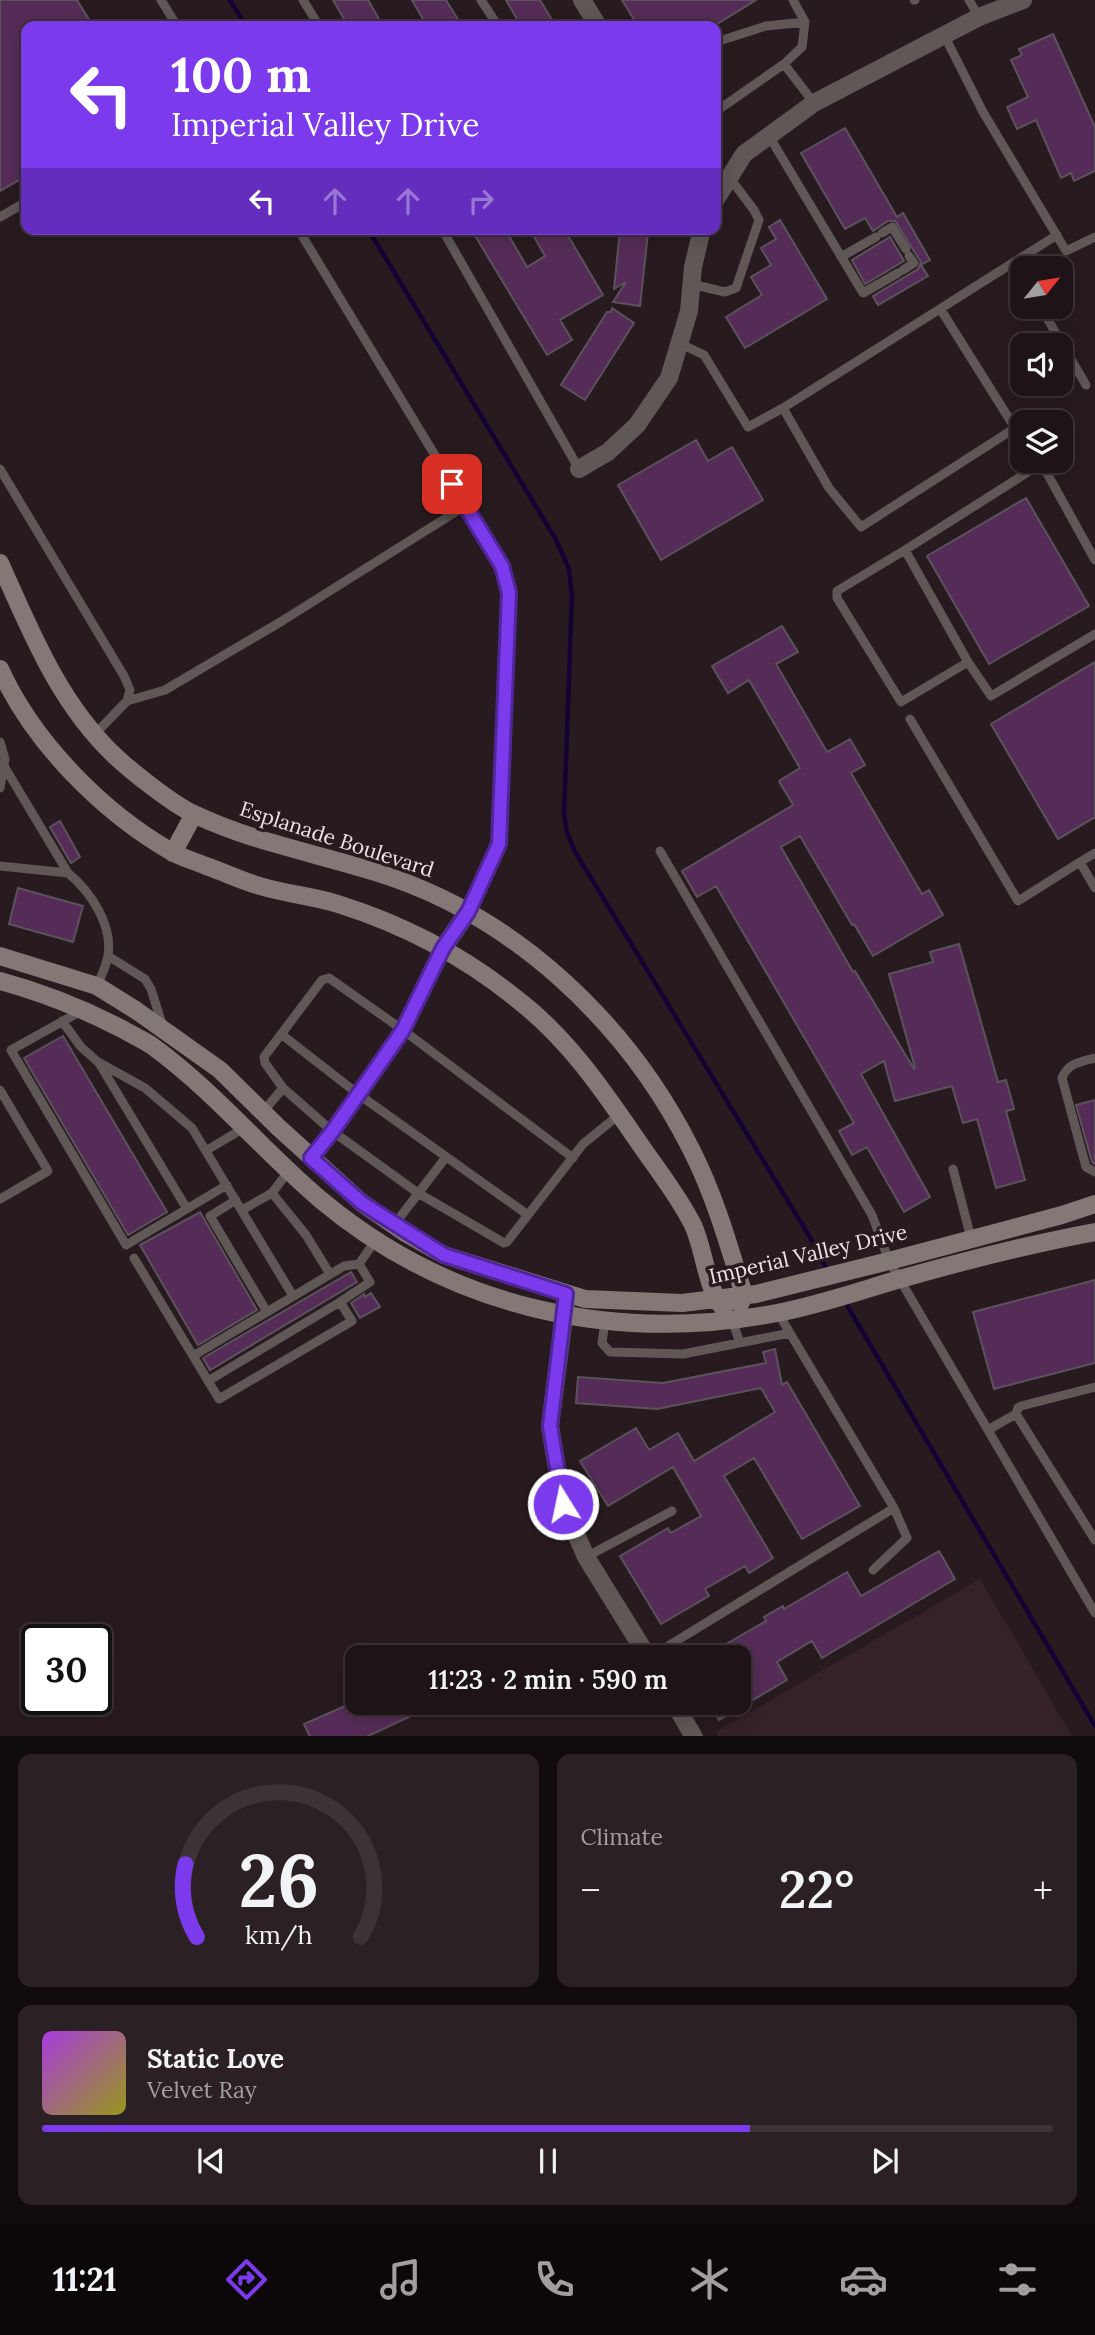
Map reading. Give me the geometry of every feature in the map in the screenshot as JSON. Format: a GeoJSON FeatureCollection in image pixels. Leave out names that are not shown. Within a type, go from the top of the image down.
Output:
{"type":"FeatureCollection","features":[{"type":"Feature","properties":{"kind":"main road","name":"Esplanade Boulevard"},"geometry":{"type":"LineString","coordinates":[[0,563],[47,666],[82,719],[116,757],[194,814],[272,844],[363,868],[420,887],[468,912],[549,968],[605,1022],[640,1066],[692,1150],[722,1223],[744,1295]]}},
{"type":"Feature","properties":{"kind":"main road"},"geometry":{"type":"LineString","coordinates":[[0,669],[20,706],[65,765],[119,814],[173,853],[260,886],[337,904],[410,932],[443,948],[492,979],[526,1006],[586,1068],[679,1201],[704,1253],[716,1300],[733,1320]]}},
{"type":"Feature","properties":{"kind":"main road"},"geometry":{"type":"LineString","coordinates":[[173,853],[194,814]]}},
{"type":"Feature","properties":{"kind":"main road"},"geometry":{"type":"LineString","coordinates":[[443,948],[468,912]]}},
{"type":"Feature","properties":{"kind":"main road","name":"Imperial Valley Drive"},"geometry":{"type":"LineString","coordinates":[[0,956],[97,986],[163,1029],[220,1070],[311,1158],[362,1203],[394,1225],[452,1258],[585,1299],[649,1303],[716,1300],[744,1295],[860,1269],[1095,1204]]}},
{"type":"Feature","properties":{"kind":"main road"},"geometry":{"type":"LineString","coordinates":[[0,981],[84,1009],[152,1046],[198,1082],[288,1172],[374,1241],[444,1279],[563,1316],[632,1324],[669,1325],[778,1313],[900,1279],[1095,1232]]}},
{"type":"Feature","properties":{"kind":"main road"},"geometry":{"type":"LineString","coordinates":[[84,1009],[97,986]]}},
{"type":"Feature","properties":{"kind":"main road"},"geometry":{"type":"LineString","coordinates":[[244,1128],[263,1112]]}},
{"type":"Feature","properties":{"kind":"main road"},"geometry":{"type":"LineString","coordinates":[[444,1279],[452,1258]]}},
{"type":"Feature","properties":{"kind":"main road"},"geometry":{"type":"LineString","coordinates":[[733,1320],[744,1295]]}},
{"type":"Feature","properties":{"kind":"street"},"geometry":{"type":"LineString","coordinates":[[582,0],[592,21]]}},
{"type":"Feature","properties":{"kind":"street"},"geometry":{"type":"LineString","coordinates":[[721,186],[744,154],[814,103],[979,17],[1023,0]]}},
{"type":"Feature","properties":{"kind":"street"},"geometry":{"type":"LineString","coordinates":[[579,469],[608,452],[638,425],[669,378],[689,311],[691,284],[701,235]]}},
{"type":"Feature","properties":{"kind":"street"},"geometry":{"type":"LineString","coordinates":[[566,1294],[550,1426],[563,1504],[586,1557],[641,1645]]}},
{"type":"Feature","properties":{"kind":"street"},"geometry":{"type":"LineString","coordinates":[[681,1715],[693,1736]]}},
{"type":"Feature","properties":{"kind":"lane"},"geometry":{"type":"LineString","coordinates":[[161,0],[174,21]]}},
{"type":"Feature","properties":{"kind":"lane"},"geometry":{"type":"LineString","coordinates":[[303,0],[316,21]]}},
{"type":"Feature","properties":{"kind":"lane"},"geometry":{"type":"LineString","coordinates":[[481,0],[495,21]]}},
{"type":"Feature","properties":{"kind":"lane"},"geometry":{"type":"LineString","coordinates":[[721,108],[784,64],[802,47],[805,22],[793,0]]}},
{"type":"Feature","properties":{"kind":"lane"},"geometry":{"type":"LineString","coordinates":[[969,0],[979,17]]}},
{"type":"Feature","properties":{"kind":"lane"},"geometry":{"type":"LineString","coordinates":[[721,40],[766,26],[805,22]]}},
{"type":"Feature","properties":{"kind":"lane"},"geometry":{"type":"LineString","coordinates":[[944,35],[983,112],[1066,251],[1095,237]]}},
{"type":"Feature","properties":{"kind":"lane"},"geometry":{"type":"LineString","coordinates":[[784,64],[814,103]]}},
{"type":"Feature","properties":{"kind":"lane"},"geometry":{"type":"LineString","coordinates":[[769,136],[841,257],[863,293],[914,263],[892,227],[841,257]]}},
{"type":"Feature","properties":{"kind":"lane"},"geometry":{"type":"LineString","coordinates":[[691,284],[725,292],[736,288],[759,220],[754,210],[721,188]]}},
{"type":"Feature","properties":{"kind":"lane"},"geometry":{"type":"LineString","coordinates":[[0,217],[21,205]]}},
{"type":"Feature","properties":{"kind":"lane"},"geometry":{"type":"LineString","coordinates":[[302,235],[502,566],[509,593],[499,844],[468,912]]}},
{"type":"Feature","properties":{"kind":"lane"},"geometry":{"type":"LineString","coordinates":[[445,235],[579,469]]}},
{"type":"Feature","properties":{"kind":"lane"},"geometry":{"type":"LineString","coordinates":[[1024,256],[1057,235]]}},
{"type":"Feature","properties":{"kind":"lane"},"geometry":{"type":"LineString","coordinates":[[681,344],[704,355],[748,427],[783,408],[1010,265]]}},
{"type":"Feature","properties":{"kind":"lane"},"geometry":{"type":"LineString","coordinates":[[783,408],[829,488],[861,527],[1016,428],[941,310]]}},
{"type":"Feature","properties":{"kind":"lane"},"geometry":{"type":"LineString","coordinates":[[1048,319],[1086,385]]}},
{"type":"Feature","properties":{"kind":"lane"},"geometry":{"type":"LineString","coordinates":[[968,662],[901,702],[837,598],[836,591],[1036,467],[1043,466],[1095,560]]}},
{"type":"Feature","properties":{"kind":"lane"},"geometry":{"type":"LineString","coordinates":[[0,469],[130,690],[127,701],[95,734]]}},
{"type":"Feature","properties":{"kind":"lane"},"geometry":{"type":"LineString","coordinates":[[127,701],[165,690],[282,621],[465,506]]}},
{"type":"Feature","properties":{"kind":"lane"},"geometry":{"type":"LineString","coordinates":[[905,550],[968,662],[991,696],[1095,634]]}},
{"type":"Feature","properties":{"kind":"lane"},"geometry":{"type":"LineString","coordinates":[[910,719],[1018,901],[1095,853]]}},
{"type":"Feature","properties":{"kind":"lane"},"geometry":{"type":"LineString","coordinates":[[0,742],[5,759],[0,788]]}},
{"type":"Feature","properties":{"kind":"lane"},"geometry":{"type":"LineString","coordinates":[[4,766],[68,873],[81,884],[104,923],[109,941],[108,956],[97,986]]}},
{"type":"Feature","properties":{"kind":"lane"},"geometry":{"type":"LineString","coordinates":[[660,851],[872,1215],[889,1261],[1095,1613]]}},
{"type":"Feature","properties":{"kind":"lane"},"geometry":{"type":"LineString","coordinates":[[1080,862],[1095,888]]}},
{"type":"Feature","properties":{"kind":"lane"},"geometry":{"type":"LineString","coordinates":[[0,866],[68,873]]}},
{"type":"Feature","properties":{"kind":"lane"},"geometry":{"type":"LineString","coordinates":[[311,1158],[403,1030],[443,948]]}},
{"type":"Feature","properties":{"kind":"lane"},"geometry":{"type":"LineString","coordinates":[[108,956],[145,979],[151,989],[163,1029]]}},
{"type":"Feature","properties":{"kind":"lane"},"geometry":{"type":"LineString","coordinates":[[573,1158],[329,978],[322,980],[263,1060],[283,1087],[332,1132],[418,1193],[503,1243],[507,1242],[590,1138],[620,1114]]}},
{"type":"Feature","properties":{"kind":"lane"},"geometry":{"type":"LineString","coordinates":[[84,1009],[11,1050],[126,1245],[228,1185]]}},
{"type":"Feature","properties":{"kind":"lane"},"geometry":{"type":"LineString","coordinates":[[62,1021],[81,1047],[98,1062],[145,1088],[192,1128],[293,1296]]}},
{"type":"Feature","properties":{"kind":"lane"},"geometry":{"type":"LineString","coordinates":[[281,1034],[358,1094],[528,1215]]}},
{"type":"Feature","properties":{"kind":"lane"},"geometry":{"type":"LineString","coordinates":[[1095,1058],[1073,1064],[1066,1069],[1062,1078],[1086,1167],[1095,1172]]}},
{"type":"Feature","properties":{"kind":"lane"},"geometry":{"type":"LineString","coordinates":[[98,1062],[187,1209]]}},
{"type":"Feature","properties":{"kind":"lane"},"geometry":{"type":"LineString","coordinates":[[263,1112],[283,1087]]}},
{"type":"Feature","properties":{"kind":"lane"},"geometry":{"type":"LineString","coordinates":[[0,1090],[48,1171],[0,1199]]}},
{"type":"Feature","properties":{"kind":"lane"},"geometry":{"type":"LineString","coordinates":[[206,1150],[244,1128]]}},
{"type":"Feature","properties":{"kind":"lane"},"geometry":{"type":"LineString","coordinates":[[394,1225],[446,1157]]}},
{"type":"Feature","properties":{"kind":"lane"},"geometry":{"type":"LineString","coordinates":[[953,1169],[971,1238]]}},
{"type":"Feature","properties":{"kind":"lane"},"geometry":{"type":"LineString","coordinates":[[242,1210],[272,1193],[288,1172]]}},
{"type":"Feature","properties":{"kind":"lane"},"geometry":{"type":"LineString","coordinates":[[272,1193],[306,1235],[330,1274]]}},
{"type":"Feature","properties":{"kind":"lane"},"geometry":{"type":"LineString","coordinates":[[236,1200],[210,1216],[267,1312]]}},
{"type":"Feature","properties":{"kind":"lane"},"geometry":{"type":"LineString","coordinates":[[193,1356],[344,1266],[359,1264],[374,1241]]}},
{"type":"Feature","properties":{"kind":"lane"},"geometry":{"type":"LineString","coordinates":[[134,1258],[219,1399],[352,1321],[340,1302]]}},
{"type":"Feature","properties":{"kind":"lane"},"geometry":{"type":"LineString","coordinates":[[208,1381],[370,1282],[359,1264]]}},
{"type":"Feature","properties":{"kind":"lane"},"geometry":{"type":"LineString","coordinates":[[778,1313],[894,1508],[907,1538],[873,1570]]}},
{"type":"Feature","properties":{"kind":"lane"},"geometry":{"type":"LineString","coordinates":[[733,1320],[740,1343]]}},
{"type":"Feature","properties":{"kind":"lane"},"geometry":{"type":"LineString","coordinates":[[605,1321],[602,1343],[610,1352],[683,1354],[790,1333]]}},
{"type":"Feature","properties":{"kind":"lane"},"geometry":{"type":"LineString","coordinates":[[988,1430],[1016,1414],[1021,1406],[1095,1387]]}},
{"type":"Feature","properties":{"kind":"lane"},"geometry":{"type":"LineString","coordinates":[[1016,1414],[1095,1540]]}},
{"type":"Feature","properties":{"kind":"lane"},"geometry":{"type":"LineString","coordinates":[[669,1645],[894,1508]]}},
{"type":"Feature","properties":{"kind":"lane"},"geometry":{"type":"LineString","coordinates":[[586,1557],[672,1511]]}},
{"type":"Feature","properties":{"kind":"shaded area"},"geometry":{"type":"Polygon","coordinates":[[[980,1579],[1072,1736],[718,1736],[716,1732],[745,1715],[751,1715],[751,1712],[980,1579]]]}},
{"type":"Feature","properties":{"kind":"building"},"geometry":{"type":"Polygon","coordinates":[[[0,0],[77,0],[90,21],[21,21],[21,179],[0,191],[0,0]]]}},
{"type":"Feature","properties":{"kind":"building"},"geometry":{"type":"Polygon","coordinates":[[[333,0],[368,0],[380,21],[345,21],[333,0]]]}},
{"type":"Feature","properties":{"kind":"building"},"geometry":{"type":"Polygon","coordinates":[[[412,0],[446,0],[459,21],[424,21],[412,0]]]}},
{"type":"Feature","properties":{"kind":"building"},"geometry":{"type":"Polygon","coordinates":[[[506,0],[540,0],[552,20],[550,21],[518,21],[506,0]]]}},
{"type":"Feature","properties":{"kind":"building"},"geometry":{"type":"Polygon","coordinates":[[[622,0],[756,0],[721,22],[635,21],[622,0]]]}},
{"type":"Feature","properties":{"kind":"building"},"geometry":{"type":"Polygon","coordinates":[[[1053,34],[1095,127],[1095,171],[1074,181],[1071,173],[1061,178],[1036,120],[1017,129],[1007,107],[1028,97],[1011,60],[1022,55],[1019,49],[1053,34]]]}},
{"type":"Feature","properties":{"kind":"building"},"geometry":{"type":"Polygon","coordinates":[[[845,128],[897,217],[903,213],[930,260],[921,265],[928,276],[878,305],[873,296],[918,269],[921,262],[895,221],[888,221],[873,231],[865,218],[845,229],[801,153],[845,128]]]}},
{"type":"Feature","properties":{"kind":"building"},"geometry":{"type":"Polygon","coordinates":[[[780,220],[827,299],[745,348],[726,317],[762,295],[751,277],[771,265],[761,248],[776,239],[769,227],[780,220]]]}},
{"type":"Feature","properties":{"kind":"building"},"geometry":{"type":"Polygon","coordinates":[[[475,235],[508,235],[527,267],[545,256],[533,235],[568,235],[603,295],[560,320],[572,340],[547,355],[475,235]]]}},
{"type":"Feature","properties":{"kind":"building"},"geometry":{"type":"Polygon","coordinates":[[[619,235],[648,235],[640,306],[613,302],[626,282],[614,289],[619,235]]]}},
{"type":"Feature","properties":{"kind":"building"},"geometry":{"type":"Polygon","coordinates":[[[890,237],[904,261],[865,284],[852,260],[890,237]]]}},
{"type":"Feature","properties":{"kind":"building"},"geometry":{"type":"Polygon","coordinates":[[[612,308],[634,323],[585,400],[561,385],[612,308]]]}},
{"type":"Feature","properties":{"kind":"building"},"geometry":{"type":"Polygon","coordinates":[[[696,440],[708,461],[732,447],[763,500],[661,560],[618,485],[696,440]]]}},
{"type":"Feature","properties":{"kind":"building"},"geometry":{"type":"Polygon","coordinates":[[[1026,498],[1089,606],[989,664],[927,556],[1026,498]]]}},
{"type":"Feature","properties":{"kind":"building"},"geometry":{"type":"Polygon","coordinates":[[[782,626],[798,652],[776,664],[827,752],[850,739],[865,765],[851,773],[922,894],[929,890],[943,915],[873,956],[800,836],[781,847],[853,972],[855,971],[914,1069],[889,974],[933,962],[930,952],[959,944],[998,1082],[1006,1080],[1014,1109],[1006,1111],[1025,1180],[996,1188],[977,1119],[963,1123],[952,1086],[895,1101],[884,1061],[861,1074],[930,1197],[904,1212],[867,1147],[852,1155],[839,1131],[854,1123],[716,886],[697,897],[682,871],[793,805],[779,781],[800,768],[749,680],[728,693],[712,666],[782,626]]]}},
{"type":"Feature","properties":{"kind":"building"},"geometry":{"type":"Polygon","coordinates":[[[1095,662],[1095,817],[1058,839],[991,724],[1095,662]]]}},
{"type":"Feature","properties":{"kind":"building"},"geometry":{"type":"Polygon","coordinates":[[[60,821],[80,857],[71,863],[50,827],[60,821]]]}},
{"type":"Feature","properties":{"kind":"building"},"geometry":{"type":"Polygon","coordinates":[[[18,888],[83,906],[73,942],[9,924],[18,888]]]}},
{"type":"Feature","properties":{"kind":"building"},"geometry":{"type":"Polygon","coordinates":[[[63,1036],[167,1212],[128,1235],[24,1058],[63,1036]]]}},
{"type":"Feature","properties":{"kind":"building"},"geometry":{"type":"Polygon","coordinates":[[[1095,1100],[1095,1164],[1092,1162],[1076,1105],[1095,1100]]]}},
{"type":"Feature","properties":{"kind":"building"},"geometry":{"type":"Polygon","coordinates":[[[200,1212],[257,1310],[198,1345],[140,1245],[200,1212]]]}},
{"type":"Feature","properties":{"kind":"building"},"geometry":{"type":"Polygon","coordinates":[[[351,1272],[357,1282],[210,1370],[203,1358],[351,1272]]]}},
{"type":"Feature","properties":{"kind":"building"},"geometry":{"type":"Polygon","coordinates":[[[1095,1280],[1095,1363],[994,1389],[973,1312],[1095,1280]]]}},
{"type":"Feature","properties":{"kind":"building"},"geometry":{"type":"Polygon","coordinates":[[[371,1293],[380,1307],[360,1318],[351,1303],[364,1294],[365,1297],[371,1293]]]}},
{"type":"Feature","properties":{"kind":"building"},"geometry":{"type":"Polygon","coordinates":[[[775,1349],[782,1385],[787,1382],[860,1506],[802,1539],[754,1458],[724,1476],[773,1558],[749,1573],[745,1566],[705,1589],[709,1596],[661,1624],[620,1556],[668,1528],[671,1533],[701,1516],[673,1467],[608,1506],[580,1461],[636,1428],[649,1450],[678,1433],[694,1461],[775,1412],[761,1388],[657,1409],[576,1403],[578,1377],[663,1383],[766,1363],[763,1352],[775,1349]]]}},
{"type":"Feature","properties":{"kind":"building"},"geometry":{"type":"Polygon","coordinates":[[[939,1551],[955,1579],[822,1658],[812,1641],[777,1662],[787,1680],[751,1701],[751,1645],[724,1645],[766,1621],[764,1617],[783,1606],[784,1609],[847,1572],[861,1596],[939,1551]]]}},
{"type":"Feature","properties":{"kind":"building"},"geometry":{"type":"Polygon","coordinates":[[[345,1706],[345,1715],[409,1717],[368,1736],[310,1736],[304,1724],[345,1706]]]}},
{"type":"Feature","properties":{"kind":"waterway"},"geometry":{"type":"LineString","coordinates":[[230,0],[243,21]]}},
{"type":"Feature","properties":{"kind":"waterway"},"geometry":{"type":"LineString","coordinates":[[372,235],[555,538],[569,569],[572,595],[564,815],[574,850],[808,1234],[829,1273]]}},
{"type":"Feature","properties":{"kind":"waterway"},"geometry":{"type":"LineString","coordinates":[[845,1302],[1095,1726]]}},
{"type":"Feature","properties":{"kind":"route"},"geometry":{"type":"LineString","coordinates":[[452,484],[502,566],[509,593],[499,844],[468,912],[443,948],[403,1030],[311,1158],[362,1203],[444,1255],[566,1294],[550,1426],[563,1504]]}}]}
